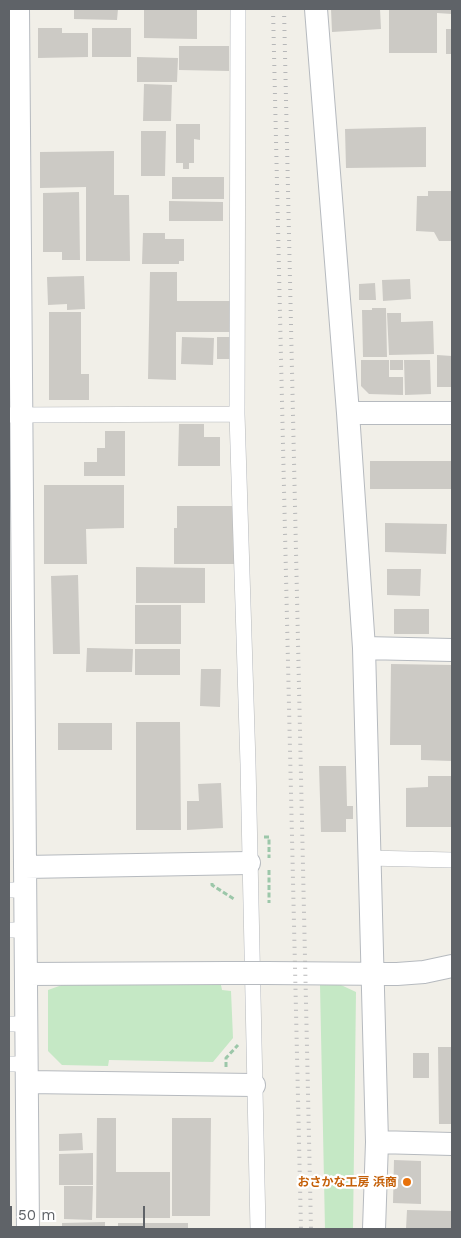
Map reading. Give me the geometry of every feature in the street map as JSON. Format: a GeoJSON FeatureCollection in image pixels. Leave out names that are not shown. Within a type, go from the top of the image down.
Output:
{"type":"FeatureCollection","features":[{"type":"Feature","properties":{"kind":"street"},"geometry":{"type":"LineString","coordinates":[[18,9],[15,415],[25,867],[17,890],[17,930],[26,974],[18,1024],[28,1229]]}},
{"type":"Feature","properties":{"kind":"street"},"geometry":{"type":"LineString","coordinates":[[238,9],[237,414],[258,1229]]}},
{"type":"Feature","properties":{"kind":"street"},"geometry":{"type":"LineString","coordinates":[[316,9],[348,413],[364,648],[368,858],[377,1142],[374,1229]]}},
{"type":"Feature","properties":{"kind":"street"},"geometry":{"type":"LineString","coordinates":[[348,413],[452,413]]}},
{"type":"Feature","properties":{"kind":"street"},"geometry":{"type":"LineString","coordinates":[[15,415],[237,414]]}},
{"type":"Feature","properties":{"kind":"street"},"geometry":{"type":"LineString","coordinates":[[364,648],[452,650]]}},
{"type":"Feature","properties":{"kind":"street"},"geometry":{"type":"LineString","coordinates":[[368,858],[452,860]]}},
{"type":"Feature","properties":{"kind":"street"},"geometry":{"type":"LineString","coordinates":[[25,867],[249,863]]}},
{"type":"Feature","properties":{"kind":"street"},"geometry":{"type":"LineString","coordinates":[[26,974],[397,974],[424,972],[447,963]]}},
{"type":"Feature","properties":{"kind":"street"},"geometry":{"type":"LineString","coordinates":[[21,1070],[254,1085]]}},
{"type":"Feature","properties":{"kind":"street"},"geometry":{"type":"LineString","coordinates":[[377,1142],[452,1144]]}},
{"type":"Feature","properties":{"kind":"green space"},"geometry":{"type":"Polygon","coordinates":[[[62,985],[221,985],[222,990],[231,991],[233,1038],[213,1062],[109,1060],[108,1066],[62,1065],[48,1051],[48,990],[62,985]]]}},
{"type":"Feature","properties":{"kind":"green space"},"geometry":{"type":"Polygon","coordinates":[[[320,985],[341,985],[356,992],[353,1229],[325,1229],[320,985]]]}},
{"type":"Feature","properties":{"kind":"building"},"geometry":{"type":"Polygon","coordinates":[[[74,9],[118,9],[117,20],[74,19],[74,9]]]}},
{"type":"Feature","properties":{"kind":"building"},"geometry":{"type":"Polygon","coordinates":[[[144,9],[197,9],[197,39],[144,38],[144,9]]]}},
{"type":"Feature","properties":{"kind":"building"},"geometry":{"type":"Polygon","coordinates":[[[331,9],[380,9],[381,29],[332,32],[331,9]]]}},
{"type":"Feature","properties":{"kind":"building"},"geometry":{"type":"Polygon","coordinates":[[[389,9],[452,9],[452,14],[437,13],[437,53],[389,53],[389,9]]]}},
{"type":"Feature","properties":{"kind":"building"},"geometry":{"type":"Polygon","coordinates":[[[38,28],[62,28],[62,33],[88,33],[88,57],[38,58],[38,28]]]}},
{"type":"Feature","properties":{"kind":"building"},"geometry":{"type":"Polygon","coordinates":[[[92,28],[131,28],[131,57],[92,57],[92,28]]]}},
{"type":"Feature","properties":{"kind":"building"},"geometry":{"type":"Polygon","coordinates":[[[446,29],[452,29],[452,54],[446,54],[446,29]]]}},
{"type":"Feature","properties":{"kind":"building"},"geometry":{"type":"Polygon","coordinates":[[[179,46],[229,46],[229,71],[179,70],[179,46]]]}},
{"type":"Feature","properties":{"kind":"building"},"geometry":{"type":"Polygon","coordinates":[[[137,57],[178,58],[177,82],[137,82],[137,57]]]}},
{"type":"Feature","properties":{"kind":"building"},"geometry":{"type":"Polygon","coordinates":[[[144,84],[172,85],[171,121],[143,121],[144,84]]]}},
{"type":"Feature","properties":{"kind":"building"},"geometry":{"type":"Polygon","coordinates":[[[176,124],[200,124],[200,140],[194,139],[194,163],[189,163],[189,169],[183,169],[183,163],[176,163],[176,124]]]}},
{"type":"Feature","properties":{"kind":"building"},"geometry":{"type":"Polygon","coordinates":[[[426,127],[426,167],[346,168],[345,129],[426,127]]]}},
{"type":"Feature","properties":{"kind":"building"},"geometry":{"type":"Polygon","coordinates":[[[141,131],[166,131],[165,176],[141,176],[141,131]]]}},
{"type":"Feature","properties":{"kind":"building"},"geometry":{"type":"Polygon","coordinates":[[[114,151],[114,195],[129,195],[130,261],[86,261],[86,187],[40,188],[40,152],[114,151]]]}},
{"type":"Feature","properties":{"kind":"building"},"geometry":{"type":"Polygon","coordinates":[[[172,177],[224,177],[224,199],[172,199],[172,177]]]}},
{"type":"Feature","properties":{"kind":"building"},"geometry":{"type":"Polygon","coordinates":[[[428,191],[452,191],[452,241],[439,241],[434,232],[416,231],[417,196],[428,196],[428,191]]]}},
{"type":"Feature","properties":{"kind":"building"},"geometry":{"type":"Polygon","coordinates":[[[79,192],[80,260],[62,260],[62,252],[43,252],[43,193],[79,192]]]}},
{"type":"Feature","properties":{"kind":"building"},"geometry":{"type":"Polygon","coordinates":[[[169,201],[223,202],[223,221],[169,221],[169,201]]]}},
{"type":"Feature","properties":{"kind":"building"},"geometry":{"type":"Polygon","coordinates":[[[143,233],[165,233],[165,239],[184,239],[184,261],[179,261],[179,264],[142,264],[143,233]]]}},
{"type":"Feature","properties":{"kind":"building"},"geometry":{"type":"Polygon","coordinates":[[[150,272],[177,272],[177,301],[231,301],[231,332],[176,332],[176,380],[148,379],[150,272]]]}},
{"type":"Feature","properties":{"kind":"building"},"geometry":{"type":"Polygon","coordinates":[[[84,276],[85,309],[67,310],[67,304],[48,305],[47,277],[84,276]]]}},
{"type":"Feature","properties":{"kind":"building"},"geometry":{"type":"Polygon","coordinates":[[[410,279],[411,299],[383,301],[382,280],[410,279]]]}},
{"type":"Feature","properties":{"kind":"building"},"geometry":{"type":"Polygon","coordinates":[[[375,283],[376,300],[359,300],[359,284],[375,283]]]}},
{"type":"Feature","properties":{"kind":"building"},"geometry":{"type":"Polygon","coordinates":[[[372,308],[386,308],[387,357],[363,357],[362,310],[372,310],[372,308]]]}},
{"type":"Feature","properties":{"kind":"building"},"geometry":{"type":"Polygon","coordinates":[[[49,312],[81,312],[81,374],[89,374],[89,400],[49,400],[49,312]]]}},
{"type":"Feature","properties":{"kind":"building"},"geometry":{"type":"Polygon","coordinates":[[[387,313],[401,313],[401,322],[433,321],[434,354],[389,355],[387,313]]]}},
{"type":"Feature","properties":{"kind":"building"},"geometry":{"type":"Polygon","coordinates":[[[182,337],[214,338],[213,365],[181,364],[182,337]]]}},
{"type":"Feature","properties":{"kind":"building"},"geometry":{"type":"Polygon","coordinates":[[[217,337],[231,337],[231,359],[217,359],[217,337]]]}},
{"type":"Feature","properties":{"kind":"building"},"geometry":{"type":"Polygon","coordinates":[[[437,355],[452,356],[452,387],[437,387],[437,355]]]}},
{"type":"Feature","properties":{"kind":"building"},"geometry":{"type":"Polygon","coordinates":[[[361,360],[389,360],[389,377],[403,377],[403,395],[369,394],[361,386],[361,360]]]}},
{"type":"Feature","properties":{"kind":"building"},"geometry":{"type":"Polygon","coordinates":[[[390,360],[403,360],[403,370],[390,370],[390,360]]]}},
{"type":"Feature","properties":{"kind":"building"},"geometry":{"type":"Polygon","coordinates":[[[404,360],[430,360],[431,394],[405,395],[404,360]]]}},
{"type":"Feature","properties":{"kind":"building"},"geometry":{"type":"Polygon","coordinates":[[[179,424],[204,424],[204,437],[220,437],[220,466],[178,466],[179,424]]]}},
{"type":"Feature","properties":{"kind":"building"},"geometry":{"type":"Polygon","coordinates":[[[105,431],[125,431],[125,476],[84,476],[84,462],[97,462],[97,448],[105,448],[105,431]]]}},
{"type":"Feature","properties":{"kind":"building"},"geometry":{"type":"Polygon","coordinates":[[[370,461],[452,461],[452,489],[370,489],[370,461]]]}},
{"type":"Feature","properties":{"kind":"building"},"geometry":{"type":"Polygon","coordinates":[[[44,485],[124,485],[124,528],[86,529],[87,564],[44,564],[44,485]]]}},
{"type":"Feature","properties":{"kind":"building"},"geometry":{"type":"Polygon","coordinates":[[[177,506],[234,506],[234,564],[174,564],[174,528],[177,528],[177,506]]]}},
{"type":"Feature","properties":{"kind":"building"},"geometry":{"type":"Polygon","coordinates":[[[385,523],[447,524],[446,554],[385,552],[385,523]]]}},
{"type":"Feature","properties":{"kind":"building"},"geometry":{"type":"Polygon","coordinates":[[[136,567],[205,568],[205,603],[136,603],[136,567]]]}},
{"type":"Feature","properties":{"kind":"building"},"geometry":{"type":"Polygon","coordinates":[[[387,569],[421,569],[420,596],[387,595],[387,569]]]}},
{"type":"Feature","properties":{"kind":"building"},"geometry":{"type":"Polygon","coordinates":[[[78,575],[80,654],[53,654],[51,576],[78,575]]]}},
{"type":"Feature","properties":{"kind":"building"},"geometry":{"type":"Polygon","coordinates":[[[135,605],[181,605],[181,644],[135,644],[135,605]]]}},
{"type":"Feature","properties":{"kind":"building"},"geometry":{"type":"Polygon","coordinates":[[[394,609],[429,609],[429,634],[394,634],[394,609]]]}},
{"type":"Feature","properties":{"kind":"building"},"geometry":{"type":"Polygon","coordinates":[[[87,648],[133,649],[132,672],[86,672],[87,648]]]}},
{"type":"Feature","properties":{"kind":"building"},"geometry":{"type":"Polygon","coordinates":[[[135,649],[180,649],[180,675],[135,675],[135,649]]]}},
{"type":"Feature","properties":{"kind":"building"},"geometry":{"type":"Polygon","coordinates":[[[391,664],[452,665],[452,761],[421,760],[421,745],[390,745],[391,664]]]}},
{"type":"Feature","properties":{"kind":"building"},"geometry":{"type":"Polygon","coordinates":[[[201,669],[221,669],[220,707],[200,706],[201,669]]]}},
{"type":"Feature","properties":{"kind":"building"},"geometry":{"type":"Polygon","coordinates":[[[136,722],[180,722],[181,830],[136,830],[136,722]]]}},
{"type":"Feature","properties":{"kind":"building"},"geometry":{"type":"Polygon","coordinates":[[[58,723],[112,723],[112,750],[58,750],[58,723]]]}},
{"type":"Feature","properties":{"kind":"building"},"geometry":{"type":"Polygon","coordinates":[[[319,766],[346,766],[347,806],[353,806],[353,819],[346,819],[346,832],[321,832],[319,766]]]}},
{"type":"Feature","properties":{"kind":"building"},"geometry":{"type":"Polygon","coordinates":[[[428,776],[452,776],[452,827],[406,827],[406,788],[428,787],[428,776]]]}},
{"type":"Feature","properties":{"kind":"building"},"geometry":{"type":"Polygon","coordinates":[[[221,783],[223,828],[187,830],[187,801],[199,801],[198,784],[221,783]]]}},
{"type":"Feature","properties":{"kind":"building"},"geometry":{"type":"Polygon","coordinates":[[[438,1047],[452,1047],[452,1124],[439,1124],[438,1047]]]}},
{"type":"Feature","properties":{"kind":"building"},"geometry":{"type":"Polygon","coordinates":[[[413,1053],[429,1053],[429,1078],[413,1078],[413,1053]]]}},
{"type":"Feature","properties":{"kind":"building"},"geometry":{"type":"Polygon","coordinates":[[[97,1118],[116,1118],[116,1172],[170,1172],[170,1218],[96,1218],[97,1118]]]}},
{"type":"Feature","properties":{"kind":"building"},"geometry":{"type":"Polygon","coordinates":[[[172,1118],[211,1118],[210,1216],[172,1216],[172,1118]]]}},
{"type":"Feature","properties":{"kind":"building"},"geometry":{"type":"Polygon","coordinates":[[[82,1133],[83,1150],[59,1151],[59,1134],[82,1133]]]}},
{"type":"Feature","properties":{"kind":"building"},"geometry":{"type":"Polygon","coordinates":[[[93,1153],[93,1185],[59,1185],[59,1154],[93,1153]]]}},
{"type":"Feature","properties":{"kind":"building","name":"おさかな工房 浜商"},"geometry":{"type":"Polygon","coordinates":[[[394,1160],[421,1161],[421,1204],[393,1203],[394,1160]]]}},
{"type":"Feature","properties":{"kind":"building"},"geometry":{"type":"Polygon","coordinates":[[[64,1186],[93,1186],[92,1220],[64,1219],[64,1186]]]}},
{"type":"Feature","properties":{"kind":"building"},"geometry":{"type":"Polygon","coordinates":[[[407,1210],[452,1211],[452,1229],[406,1229],[407,1210]]]}},
{"type":"Feature","properties":{"kind":"building"},"geometry":{"type":"Polygon","coordinates":[[[105,1222],[105,1229],[62,1229],[62,1223],[105,1222]]]}},
{"type":"Feature","properties":{"kind":"building"},"geometry":{"type":"Polygon","coordinates":[[[118,1223],[188,1223],[188,1229],[118,1229],[118,1223]]]}},
{"type":"Feature","properties":{"kind":"railway"},"geometry":{"type":"LineString","coordinates":[[273,9],[301,1229]]}},
{"type":"Feature","properties":{"kind":"railway"},"geometry":{"type":"LineString","coordinates":[[284,9],[311,1229]]}},
{"type":"Feature","properties":{"kind":"place","name":"おさかな工房 浜商"},"geometry":{"type":"Point","coordinates":[407,1182]}}]}
